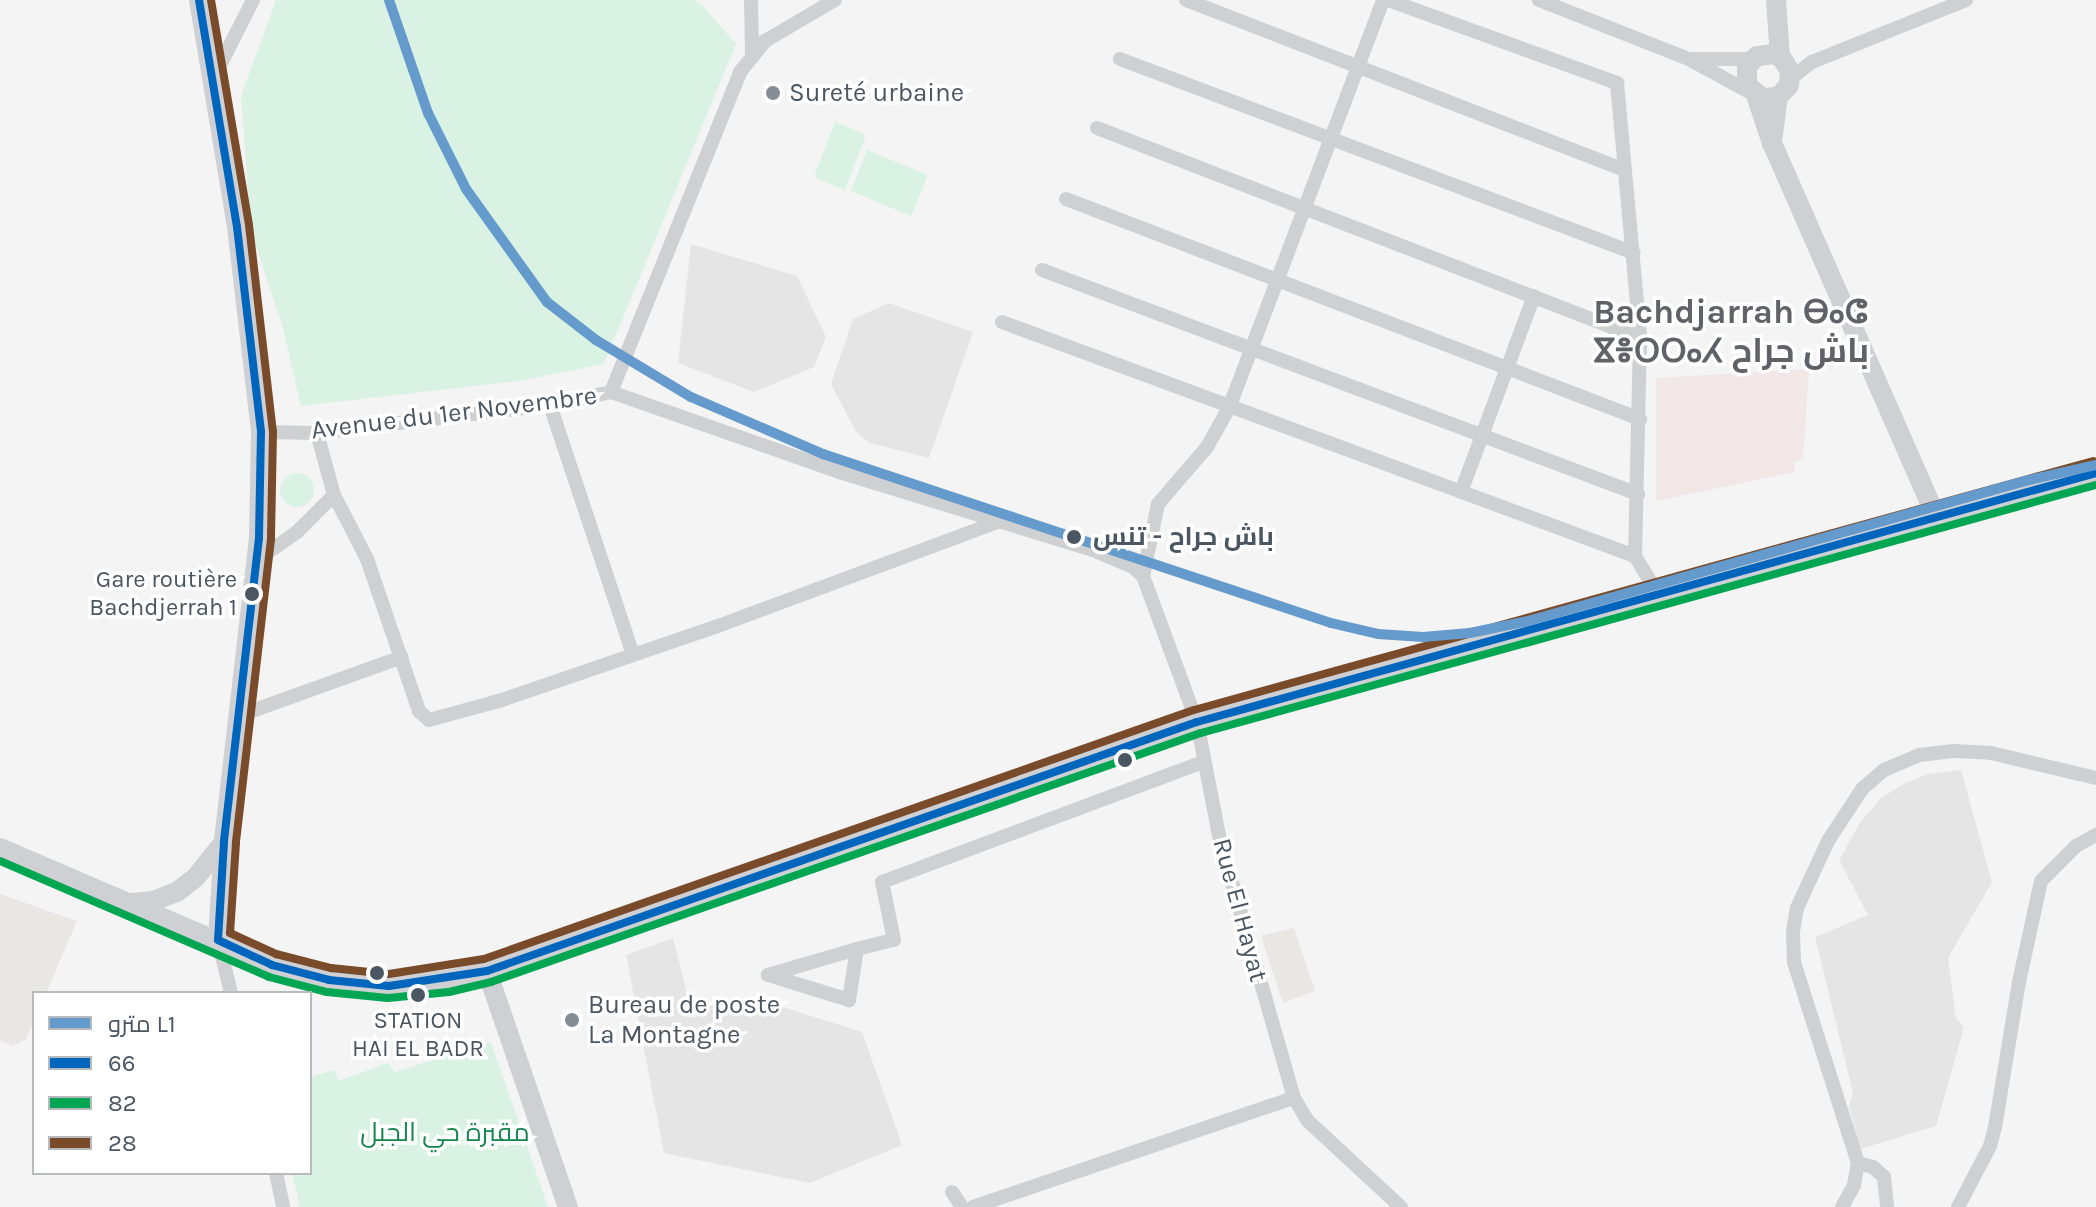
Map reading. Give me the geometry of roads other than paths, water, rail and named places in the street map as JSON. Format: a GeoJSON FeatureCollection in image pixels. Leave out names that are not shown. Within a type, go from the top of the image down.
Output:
{"type":"FeatureCollection","features":[{"type":"Feature","properties":{"kind":"main road"},"geometry":{"type":"LineString","coordinates":[[199,0],[214,77],[251,332],[261,432],[257,560],[224,842],[218,940]]}},
{"type":"Feature","properties":{"kind":"main road"},"geometry":{"type":"LineString","coordinates":[[1776,0],[1776,25],[1769,57],[1745,81],[1756,95],[1772,143],[1936,517]]}},
{"type":"Feature","properties":{"kind":"main road"},"geometry":{"type":"LineString","coordinates":[[1769,57],[1787,64],[1790,79],[1778,97],[1772,143]]}},
{"type":"Feature","properties":{"kind":"main road"},"geometry":{"type":"LineString","coordinates":[[1756,95],[1778,97]]}},
{"type":"Feature","properties":{"kind":"main road"},"geometry":{"type":"LineString","coordinates":[[0,848],[272,965],[329,980],[403,985],[487,971],[799,858],[1197,722],[2096,473]]}},
{"type":"Feature","properties":{"kind":"main road"},"geometry":{"type":"LineString","coordinates":[[131,903],[153,901],[177,892],[196,877],[224,842]]}},
{"type":"Feature","properties":{"kind":"main road"},"geometry":{"type":"LineString","coordinates":[[487,971],[568,1207]]}},
{"type":"Feature","properties":{"kind":"street"},"geometry":{"type":"LineString","coordinates":[[214,77],[244,7],[253,0]]}},
{"type":"Feature","properties":{"kind":"street"},"geometry":{"type":"LineString","coordinates":[[751,0],[752,53]]}},
{"type":"Feature","properties":{"kind":"street"},"geometry":{"type":"LineString","coordinates":[[611,392],[727,100],[752,53],[765,41],[835,0]]}},
{"type":"Feature","properties":{"kind":"street"},"geometry":{"type":"LineString","coordinates":[[1186,0],[1625,170]]}},
{"type":"Feature","properties":{"kind":"street"},"geometry":{"type":"LineString","coordinates":[[1143,576],[1158,504],[1207,447],[1229,408],[1357,66],[1385,0],[1617,83],[1640,338],[1635,556],[1659,596]]}},
{"type":"Feature","properties":{"kind":"street"},"geometry":{"type":"LineString","coordinates":[[1539,0],[1689,59],[1756,95]]}},
{"type":"Feature","properties":{"kind":"street"},"geometry":{"type":"LineString","coordinates":[[1790,79],[1812,62],[1966,0]]}},
{"type":"Feature","properties":{"kind":"street"},"geometry":{"type":"LineString","coordinates":[[1689,59],[1769,57],[1812,62]]}},
{"type":"Feature","properties":{"kind":"street"},"geometry":{"type":"LineString","coordinates":[[1120,59],[1634,253]]}},
{"type":"Feature","properties":{"kind":"street"},"geometry":{"type":"LineString","coordinates":[[1097,128],[1640,338]]}},
{"type":"Feature","properties":{"kind":"street"},"geometry":{"type":"LineString","coordinates":[[1066,199],[1640,419]]}},
{"type":"Feature","properties":{"kind":"street"},"geometry":{"type":"LineString","coordinates":[[1042,270],[1638,494]]}},
{"type":"Feature","properties":{"kind":"street"},"geometry":{"type":"LineString","coordinates":[[1461,492],[1534,296]]}},
{"type":"Feature","properties":{"kind":"street"},"geometry":{"type":"LineString","coordinates":[[1002,322],[1635,556]]}},
{"type":"Feature","properties":{"kind":"street","name":"Avenue du 1er Novembre"},"geometry":{"type":"LineString","coordinates":[[261,432],[317,433],[550,405],[611,392],[998,522],[1119,559],[1143,576]]}},
{"type":"Feature","properties":{"kind":"street"},"geometry":{"type":"LineString","coordinates":[[550,405],[633,654]]}},
{"type":"Feature","properties":{"kind":"street"},"geometry":{"type":"LineString","coordinates":[[317,433],[334,495],[367,559],[419,711],[423,717],[435,721],[633,654],[998,522]]}},
{"type":"Feature","properties":{"kind":"street"},"geometry":{"type":"LineString","coordinates":[[257,560],[297,532],[334,495]]}},
{"type":"Feature","properties":{"kind":"street","name":"Rue El Hayat"},"geometry":{"type":"LineString","coordinates":[[1143,576],[1197,722],[1220,840],[1294,1098],[1308,1121],[1401,1207]]}},
{"type":"Feature","properties":{"kind":"street"},"geometry":{"type":"LineString","coordinates":[[238,716],[402,657]]}},
{"type":"Feature","properties":{"kind":"street"},"geometry":{"type":"LineString","coordinates":[[1842,1207],[1854,1185],[1858,1163],[1794,962],[1793,932],[1797,908],[1807,881],[1848,809],[1884,770],[1920,755],[1955,751],[2032,761],[2096,778]]}},
{"type":"Feature","properties":{"kind":"street"},"geometry":{"type":"LineString","coordinates":[[857,949],[849,1000],[768,975],[827,957],[857,949],[894,940],[882,882],[1203,762]]}},
{"type":"Feature","properties":{"kind":"street"},"geometry":{"type":"LineString","coordinates":[[1958,1207],[1995,1127],[2019,982],[2041,881],[2076,846],[2096,835]]}},
{"type":"Feature","properties":{"kind":"street"},"geometry":{"type":"LineString","coordinates":[[218,940],[231,991]]}},
{"type":"Feature","properties":{"kind":"street"},"geometry":{"type":"LineString","coordinates":[[973,1207],[1294,1098]]}},
{"type":"Feature","properties":{"kind":"street"},"geometry":{"type":"LineString","coordinates":[[1858,1163],[1873,1167],[1884,1177],[1887,1207]]}},
{"type":"Feature","properties":{"kind":"street"},"geometry":{"type":"LineString","coordinates":[[276,1175],[283,1207]]}},
{"type":"Feature","properties":{"kind":"street"},"geometry":{"type":"LineString","coordinates":[[952,1192],[962,1207]]}},
{"type":"Feature","properties":{"kind":"metro line","name":"L1"},"geometry":{"type":"LineString","coordinates":[[389,0],[428,113],[466,189],[547,302],[596,340],[691,397],[823,454],[1331,623],[1378,634],[1423,637],[1470,633],[1528,621],[2025,481],[2096,465]]}},
{"type":"Feature","properties":{"kind":"place","name":"Sureté urbaine"},"geometry":{"type":"Point","coordinates":[773,93]}},
{"type":"Feature","properties":{"kind":"place","name":"باش جراح - تنس"},"geometry":{"type":"Point","coordinates":[1074,537]}},
{"type":"Feature","properties":{"kind":"place","name":"Gare routière Bachdjerrah 1"},"geometry":{"type":"Point","coordinates":[252,594]}},
{"type":"Feature","properties":{"kind":"place","name":"STATION HAI EL BADR"},"geometry":{"type":"Point","coordinates":[418,995]}},
{"type":"Feature","properties":{"kind":"place","name":"Bureau de poste La Montagne"},"geometry":{"type":"Point","coordinates":[572,1020]}},
{"type":"Feature","properties":{"kind":"district","name":"Bachdjarrah ⴱⴰⵛ ⴵⴻⵔⵔⴰⵃ باش جراح"},"geometry":{"type":"Point","coordinates":[1731,332]}},
{"type":"Feature","properties":{"kind":"park label","name":"مقبرة حي الجبل"},"geometry":{"type":"Point","coordinates":[445,1133]}}]}
